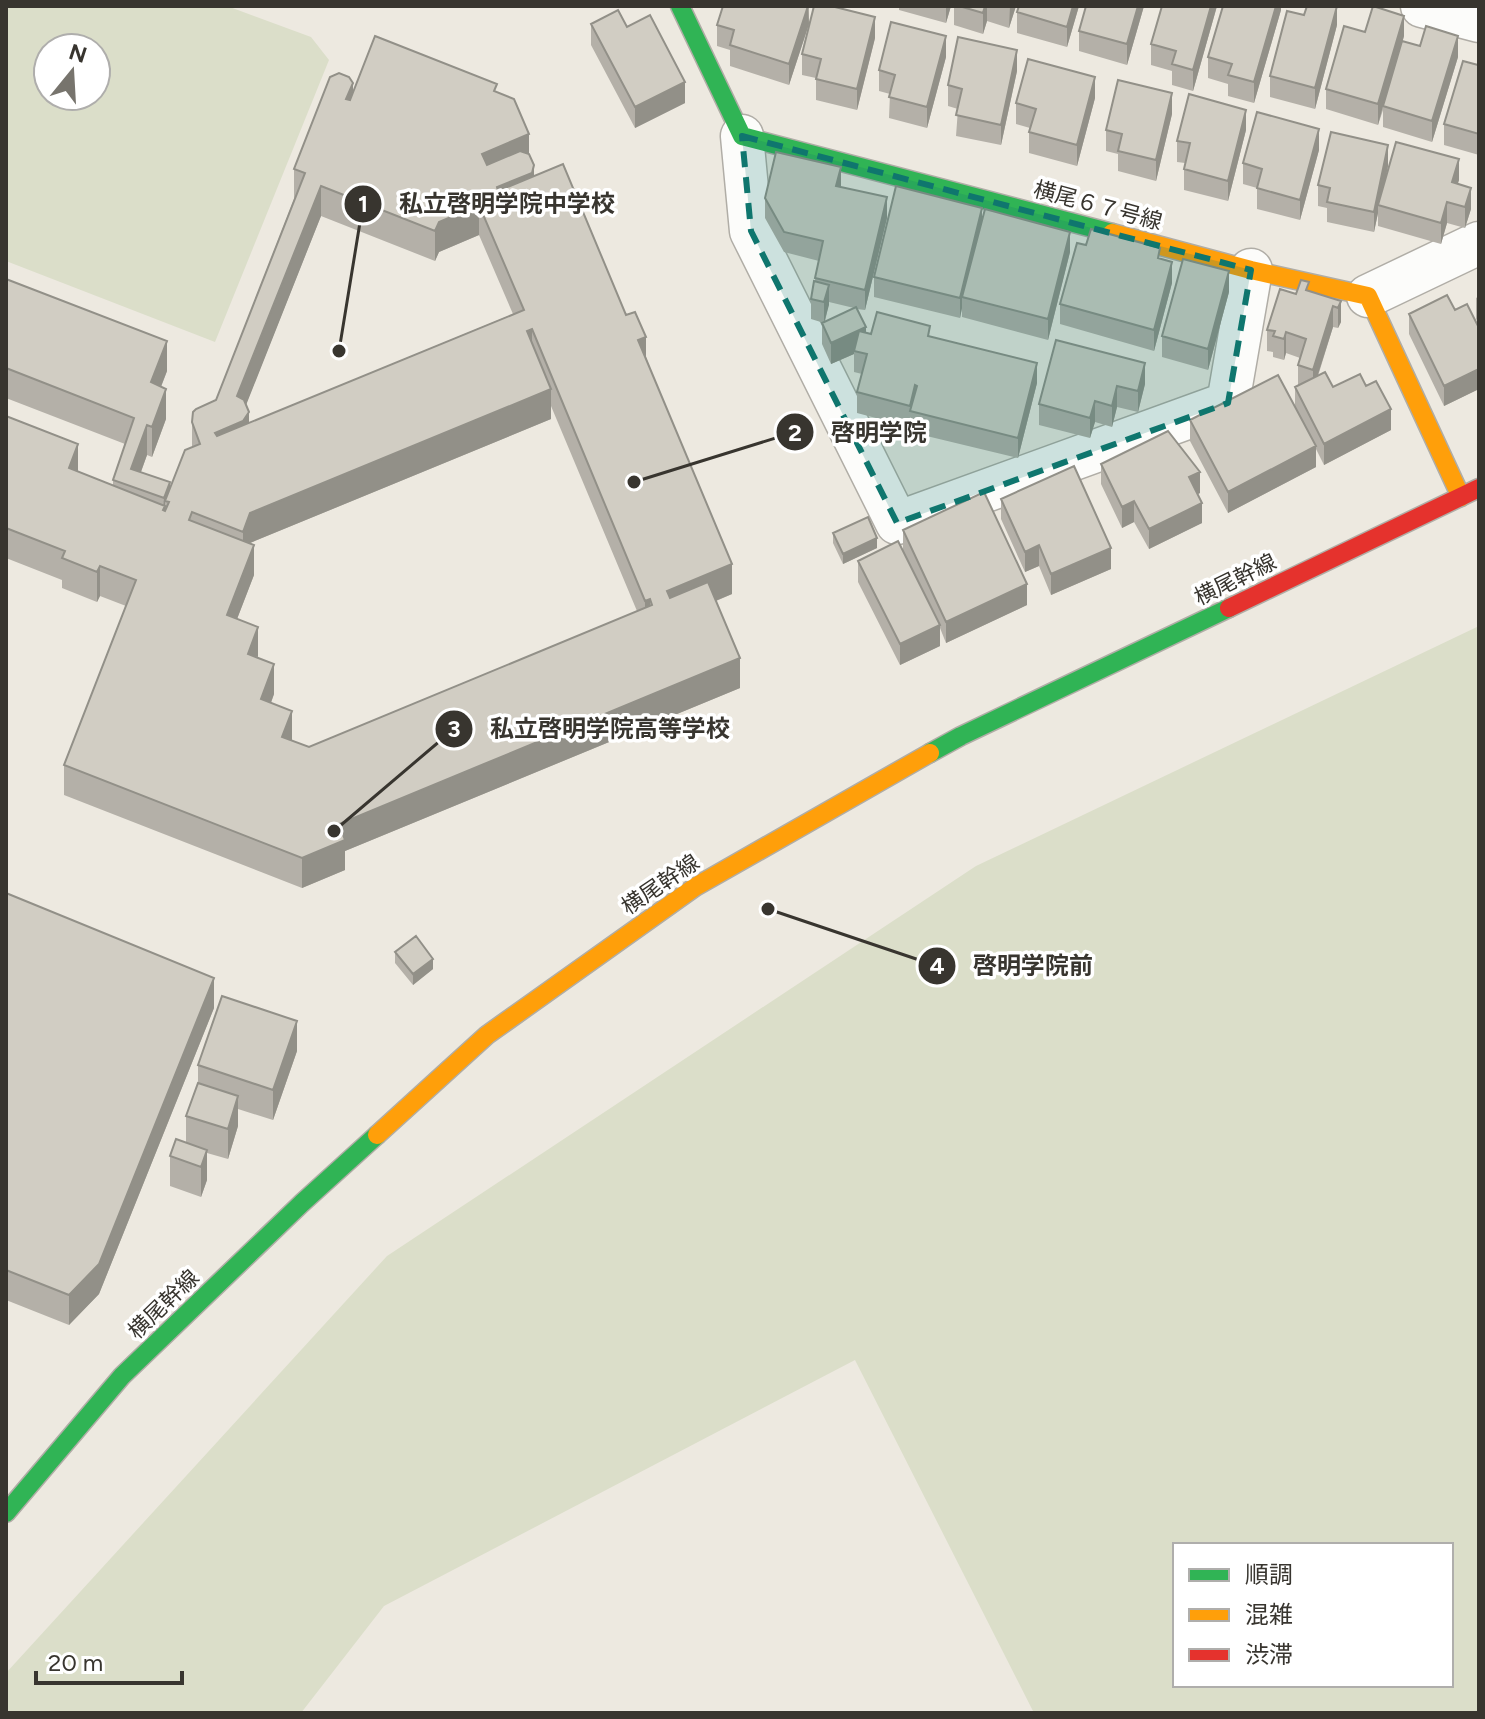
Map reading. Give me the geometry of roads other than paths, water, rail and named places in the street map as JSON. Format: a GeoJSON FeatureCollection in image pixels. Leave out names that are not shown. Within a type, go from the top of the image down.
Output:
{"type":"FeatureCollection","features":[{"type":"Feature","properties":{"kind":"street"},"geometry":{"type":"LineString","coordinates":[[680,6],[742,136],[751,231],[897,523],[1228,403],[1251,270]]}},
{"type":"Feature","properties":{"kind":"street"},"geometry":{"type":"LineString","coordinates":[[1422,6],[1479,21]]}},
{"type":"Feature","properties":{"kind":"street","name":"横尾６７号線"},"geometry":{"type":"LineString","coordinates":[[742,136],[1251,270],[1368,296]]}},
{"type":"Feature","properties":{"kind":"street"},"geometry":{"type":"LineString","coordinates":[[1461,497],[1368,296],[1479,243]]}},
{"type":"Feature","properties":{"kind":"street","name":"横尾幹線"},"geometry":{"type":"LineString","coordinates":[[6,1513],[122,1376],[391,1121],[487,1035],[695,887],[961,736],[1479,488]]}},
{"type":"Feature","properties":{"kind":"place","name":"私立啓明学院中学校"},"geometry":{"type":"Point","coordinates":[339,351]}},
{"type":"Feature","properties":{"kind":"place","name":"啓明学院"},"geometry":{"type":"Point","coordinates":[634,482]}},
{"type":"Feature","properties":{"kind":"place","name":"私立啓明学院高等学校"},"geometry":{"type":"Point","coordinates":[334,831]}},
{"type":"Feature","properties":{"kind":"place","name":"啓明学院前"},"geometry":{"type":"Point","coordinates":[768,909]}}]}
